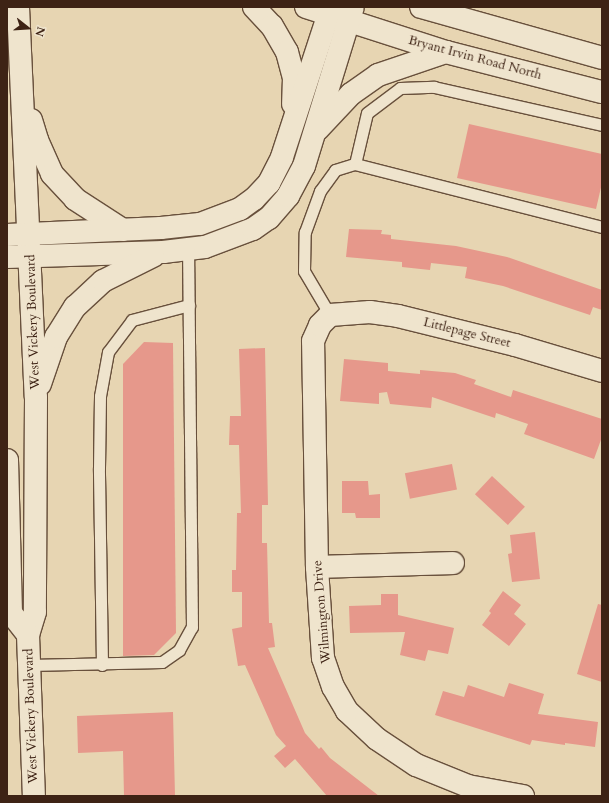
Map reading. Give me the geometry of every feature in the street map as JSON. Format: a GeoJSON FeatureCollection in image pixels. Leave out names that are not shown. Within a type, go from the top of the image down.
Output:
{"type":"FeatureCollection","features":[{"type":"Feature","properties":{"kind":"main road"},"geometry":{"type":"LineString","coordinates":[[254,7],[272,26],[287,52],[294,78],[294,122]]}},
{"type":"Feature","properties":{"kind":"main road","name":"Bryant Irvin Road North"},"geometry":{"type":"LineString","coordinates":[[306,7],[340,12],[446,52],[602,92]]}},
{"type":"Feature","properties":{"kind":"main road"},"geometry":{"type":"LineString","coordinates":[[421,7],[602,58]]}},
{"type":"Feature","properties":{"kind":"main road"},"geometry":{"type":"LineString","coordinates":[[7,257],[30,245],[123,230],[200,224],[240,209],[254,199],[268,183],[282,157],[294,122],[340,12]]}},
{"type":"Feature","properties":{"kind":"main road"},"geometry":{"type":"LineString","coordinates":[[7,235],[30,245],[163,252],[205,247],[236,237],[253,229],[269,218],[291,190],[304,166],[315,133],[340,12]]}},
{"type":"Feature","properties":{"kind":"main road"},"geometry":{"type":"LineString","coordinates":[[18,15],[28,110],[37,140],[52,174],[75,199],[123,230]]}},
{"type":"Feature","properties":{"kind":"main road","name":"West Vickery Boulevard"},"geometry":{"type":"LineString","coordinates":[[18,15],[36,397],[35,612],[28,635],[34,796]]}},
{"type":"Feature","properties":{"kind":"main road"},"geometry":{"type":"LineString","coordinates":[[315,133],[351,94],[378,75],[446,52]]}},
{"type":"Feature","properties":{"kind":"main road"},"geometry":{"type":"LineString","coordinates":[[36,397],[56,338],[75,307],[103,281],[138,262],[163,252]]}},
{"type":"Feature","properties":{"kind":"main road","name":"Littlepage Street"},"geometry":{"type":"LineString","coordinates":[[330,315],[370,312],[398,316],[515,345],[602,371]]}},
{"type":"Feature","properties":{"kind":"main road","name":"Wilmington Drive"},"geometry":{"type":"LineString","coordinates":[[330,315],[320,325],[313,341],[317,567],[323,658],[333,687],[347,711],[377,739],[416,765],[468,786],[523,796]]}},
{"type":"Feature","properties":{"kind":"main road","name":"West Vickery Boulevard"},"geometry":{"type":"LineString","coordinates":[[7,460],[11,613],[28,635]]}},
{"type":"Feature","properties":{"kind":"main road"},"geometry":{"type":"LineString","coordinates":[[317,567],[453,563]]}},
{"type":"Feature","properties":{"kind":"lane"},"geometry":{"type":"LineString","coordinates":[[355,164],[367,113],[400,88],[434,87],[602,125]]}},
{"type":"Feature","properties":{"kind":"lane"},"geometry":{"type":"LineString","coordinates":[[330,315],[304,270],[305,232],[320,191],[335,170],[355,164],[602,227]]}},
{"type":"Feature","properties":{"kind":"lane"},"geometry":{"type":"LineString","coordinates":[[29,665],[162,662],[179,650],[192,627],[188,249]]}},
{"type":"Feature","properties":{"kind":"lane"},"geometry":{"type":"LineString","coordinates":[[102,664],[99,468],[100,403],[108,352],[132,320],[188,305]]}},
{"type":"Feature","properties":{"kind":"building"},"geometry":{"type":"Polygon","coordinates":[[[469,124],[602,154],[602,183],[596,209],[457,178],[469,124]]]}},
{"type":"Feature","properties":{"kind":"building"},"geometry":{"type":"Polygon","coordinates":[[[349,229],[382,230],[381,234],[391,235],[391,239],[456,246],[507,257],[602,290],[602,310],[593,307],[590,315],[503,286],[465,278],[467,267],[431,263],[430,270],[402,267],[402,262],[346,257],[349,229]]]}},
{"type":"Feature","properties":{"kind":"building"},"geometry":{"type":"Polygon","coordinates":[[[144,342],[173,343],[176,633],[154,655],[123,656],[123,364],[144,342]]]}},
{"type":"Feature","properties":{"kind":"building"},"geometry":{"type":"Polygon","coordinates":[[[265,348],[268,505],[262,505],[262,543],[267,543],[269,623],[272,623],[275,647],[268,648],[305,733],[319,749],[321,747],[330,758],[379,796],[327,796],[295,759],[285,768],[274,756],[286,746],[276,735],[245,665],[238,666],[232,629],[242,627],[242,592],[232,592],[232,570],[236,570],[237,513],[241,513],[239,445],[229,445],[230,416],[241,416],[239,349],[265,348]]]}},
{"type":"Feature","properties":{"kind":"building"},"geometry":{"type":"Polygon","coordinates":[[[344,359],[388,363],[388,371],[420,374],[420,370],[455,373],[476,380],[474,384],[511,397],[513,390],[602,419],[602,437],[594,459],[524,434],[528,424],[496,413],[495,418],[432,397],[431,408],[390,404],[387,392],[379,393],[379,404],[340,401],[344,359]]]}},
{"type":"Feature","properties":{"kind":"building"},"geometry":{"type":"Polygon","coordinates":[[[452,464],[457,490],[410,499],[405,473],[452,464]]]}},
{"type":"Feature","properties":{"kind":"building"},"geometry":{"type":"Polygon","coordinates":[[[492,476],[525,507],[508,525],[475,494],[492,476]]]}},
{"type":"Feature","properties":{"kind":"building"},"geometry":{"type":"Polygon","coordinates":[[[342,481],[368,481],[369,495],[380,494],[380,518],[356,518],[355,513],[342,513],[342,481]]]}},
{"type":"Feature","properties":{"kind":"building"},"geometry":{"type":"Polygon","coordinates":[[[535,532],[540,579],[512,582],[508,554],[512,553],[510,535],[535,532]]]}},
{"type":"Feature","properties":{"kind":"building"},"geometry":{"type":"Polygon","coordinates":[[[503,591],[521,605],[514,614],[526,624],[509,646],[482,625],[491,613],[489,611],[503,591]]]}},
{"type":"Feature","properties":{"kind":"building"},"geometry":{"type":"Polygon","coordinates":[[[381,594],[398,594],[398,615],[454,628],[448,654],[428,650],[425,661],[400,655],[405,632],[350,633],[349,606],[381,605],[381,594]]]}},
{"type":"Feature","properties":{"kind":"building"},"geometry":{"type":"Polygon","coordinates":[[[598,604],[602,605],[602,682],[577,674],[598,604]]]}},
{"type":"Feature","properties":{"kind":"building"},"geometry":{"type":"Polygon","coordinates":[[[509,683],[544,694],[538,714],[598,722],[595,747],[565,743],[565,745],[532,740],[530,745],[435,715],[443,691],[464,697],[468,685],[504,697],[509,683]]]}},
{"type":"Feature","properties":{"kind":"building"},"geometry":{"type":"Polygon","coordinates":[[[173,712],[175,796],[124,796],[123,751],[78,753],[77,716],[173,712]]]}}]}
